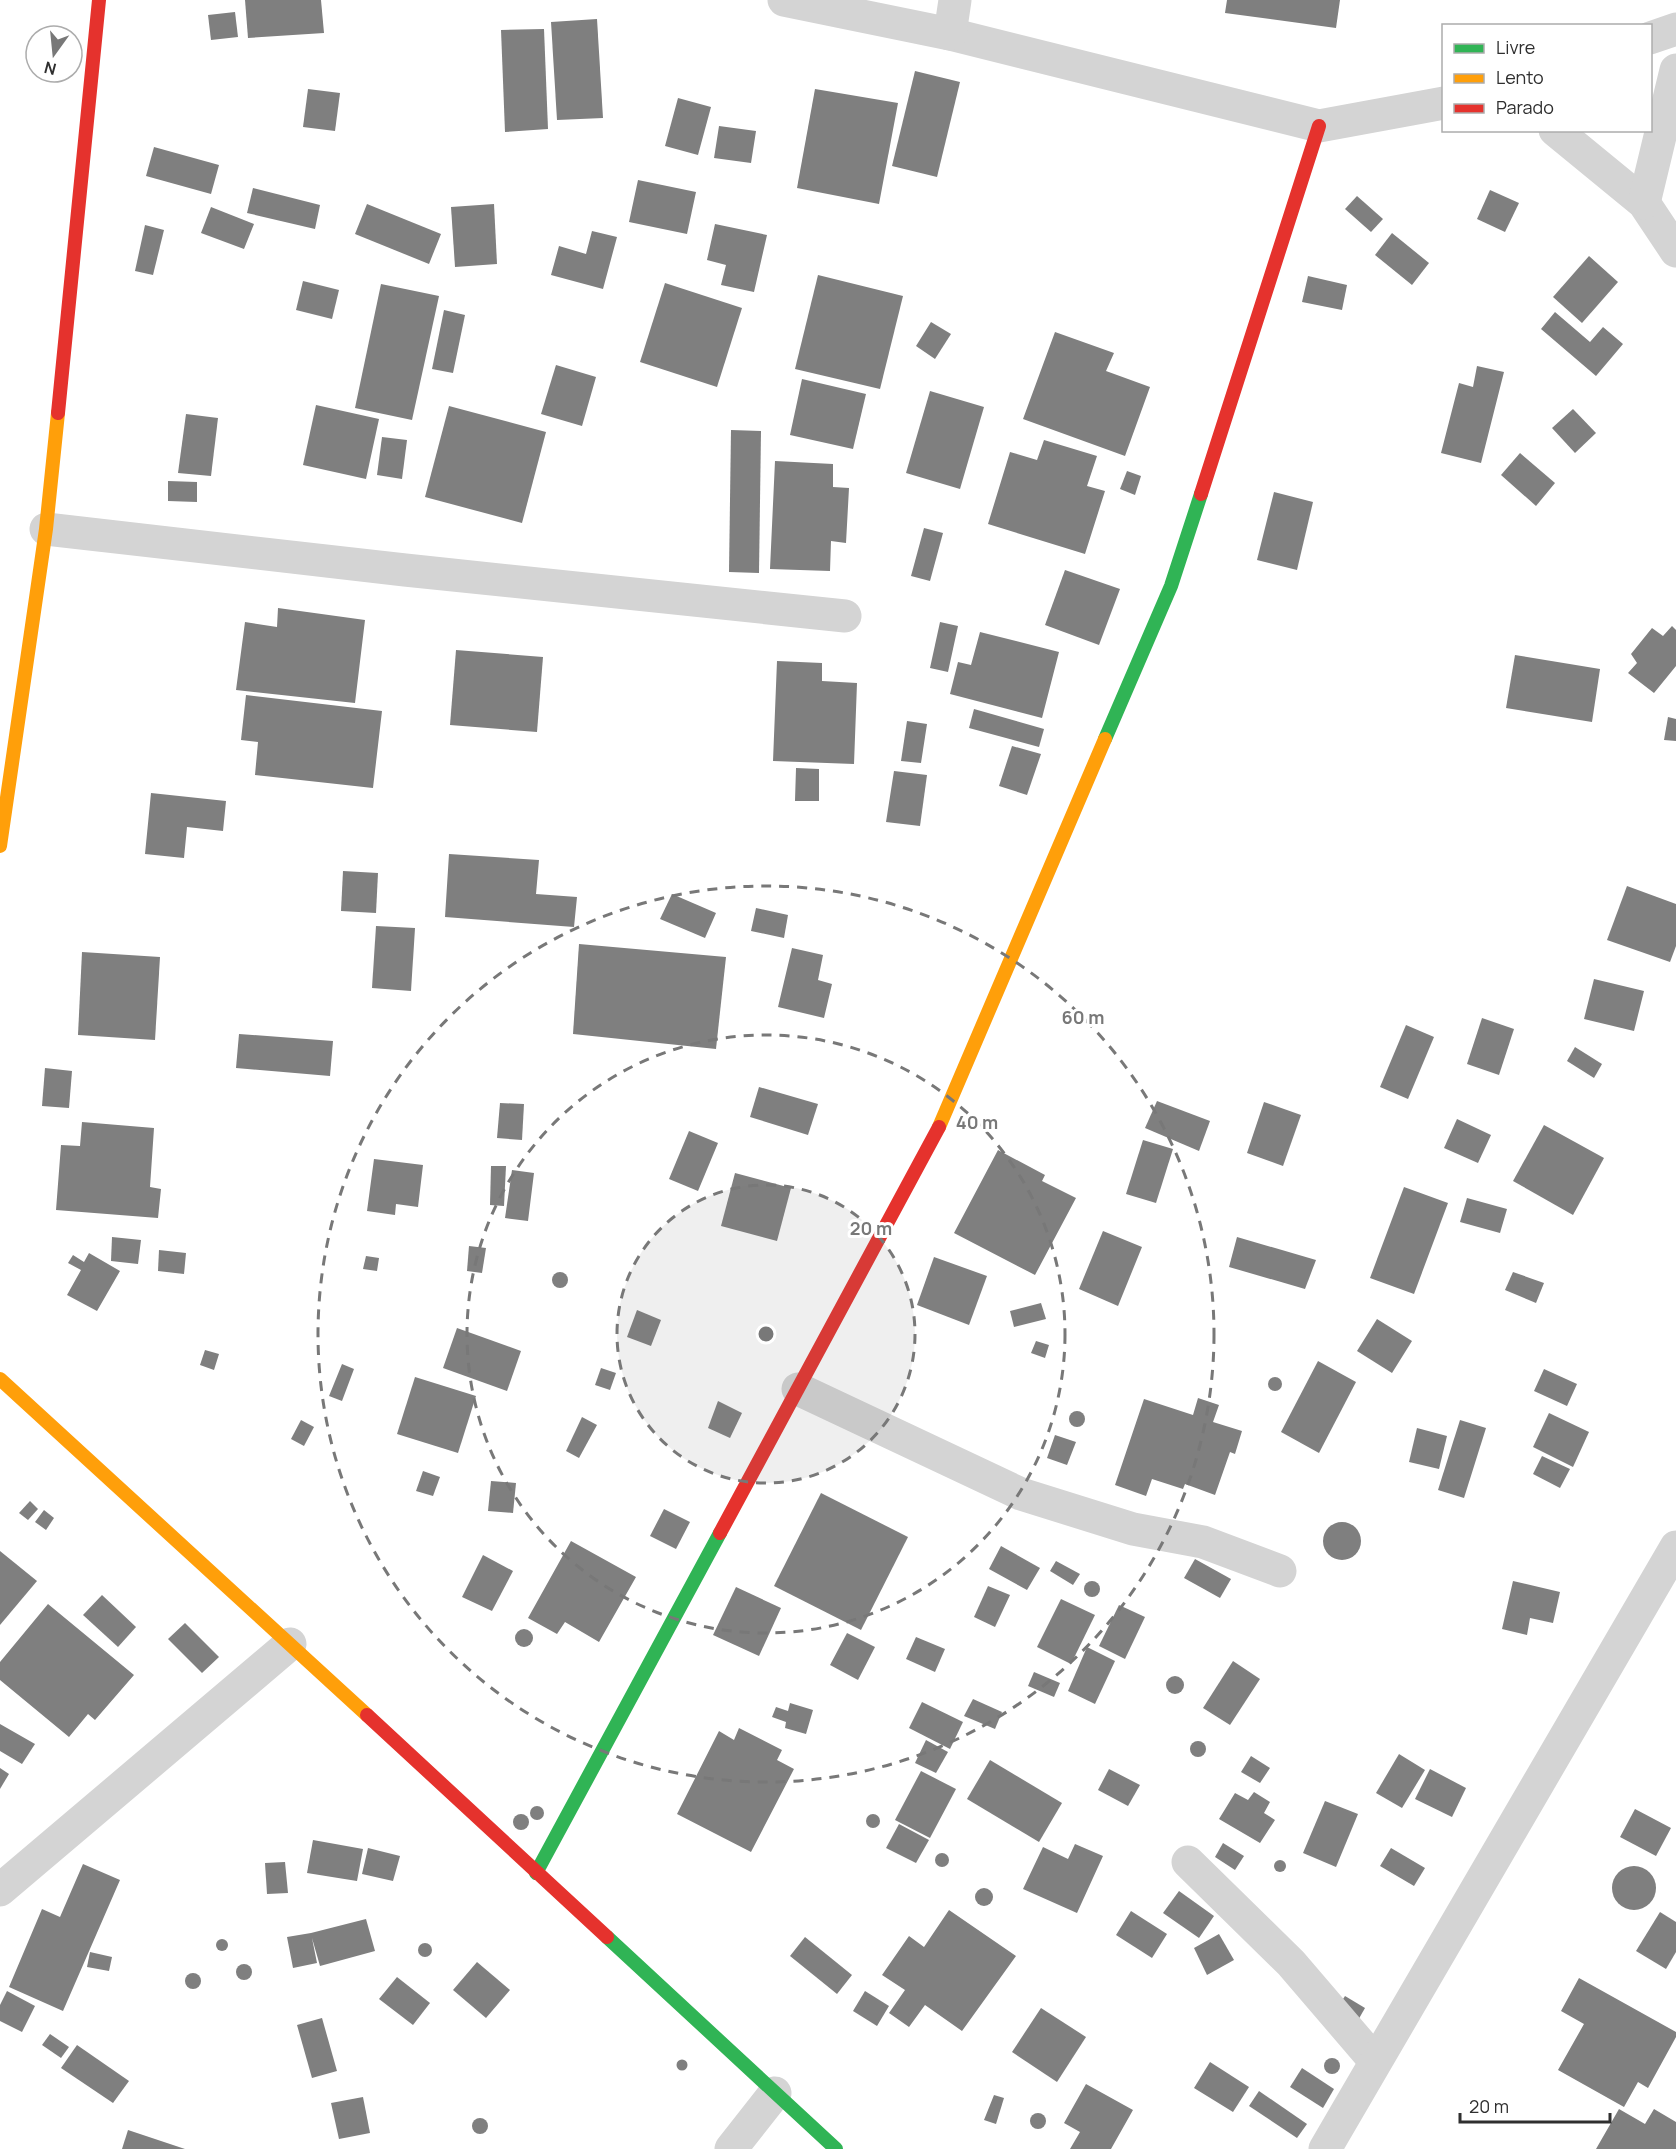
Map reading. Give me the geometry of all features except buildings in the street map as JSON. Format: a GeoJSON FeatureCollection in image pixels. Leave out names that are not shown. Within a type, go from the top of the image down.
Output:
{"type":"FeatureCollection","features":[{"type":"Feature","properties":{"kind":"street"},"geometry":{"type":"LineString","coordinates":[[0,846],[46,529],[99,0]]}},
{"type":"Feature","properties":{"kind":"street"},"geometry":{"type":"LineString","coordinates":[[784,0],[950,34],[1319,126],[1442,103]]}},
{"type":"Feature","properties":{"kind":"street"},"geometry":{"type":"LineString","coordinates":[[950,34],[955,0]]}},
{"type":"Feature","properties":{"kind":"street"},"geometry":{"type":"LineString","coordinates":[[1652,37],[1676,29]]}},
{"type":"Feature","properties":{"kind":"street"},"geometry":{"type":"LineString","coordinates":[[1644,203],[1676,70]]}},
{"type":"Feature","properties":{"kind":"street"},"geometry":{"type":"LineString","coordinates":[[536,1873],[936,1134],[1171,586],[1319,126]]}},
{"type":"Feature","properties":{"kind":"street"},"geometry":{"type":"LineString","coordinates":[[1557,132],[1644,203],[1676,250]]}},
{"type":"Feature","properties":{"kind":"street"},"geometry":{"type":"LineString","coordinates":[[46,529],[405,570],[845,616]]}},
{"type":"Feature","properties":{"kind":"street"},"geometry":{"type":"LineString","coordinates":[[0,1379],[836,2149]]}},
{"type":"Feature","properties":{"kind":"street"},"geometry":{"type":"LineString","coordinates":[[798,1389],[1022,1494],[1133,1529],[1203,1542],[1280,1572]]}},
{"type":"Feature","properties":{"kind":"street"},"geometry":{"type":"LineString","coordinates":[[1325,2149],[1374,2061],[1530,1800],[1676,1547]]}},
{"type":"Feature","properties":{"kind":"street"},"geometry":{"type":"LineString","coordinates":[[0,1890],[290,1644]]}},
{"type":"Feature","properties":{"kind":"street"},"geometry":{"type":"LineString","coordinates":[[1188,1862],[1291,1963],[1374,2061]]}},
{"type":"Feature","properties":{"kind":"street"},"geometry":{"type":"LineString","coordinates":[[731,2149],[775,2093]]}},
{"type":"Feature","properties":{"kind":"traffic: fast"},"geometry":{"type":"LineString","coordinates":[[1105,739],[1171,586],[1201,494]]}},
{"type":"Feature","properties":{"kind":"traffic: fast"},"geometry":{"type":"LineString","coordinates":[[536,1873],[720,1533]]}},
{"type":"Feature","properties":{"kind":"traffic: fast"},"geometry":{"type":"LineString","coordinates":[[607,1937],[836,2149]]}},
{"type":"Feature","properties":{"kind":"traffic: slow"},"geometry":{"type":"LineString","coordinates":[[0,846],[46,529],[58,413]]}},
{"type":"Feature","properties":{"kind":"traffic: slow"},"geometry":{"type":"LineString","coordinates":[[939,1127],[1105,739]]}},
{"type":"Feature","properties":{"kind":"traffic: slow"},"geometry":{"type":"LineString","coordinates":[[0,1379],[367,1715]]}},
{"type":"Feature","properties":{"kind":"traffic: jam"},"geometry":{"type":"LineString","coordinates":[[58,413],[99,0]]}},
{"type":"Feature","properties":{"kind":"traffic: jam"},"geometry":{"type":"LineString","coordinates":[[1201,494],[1319,126]]}},
{"type":"Feature","properties":{"kind":"traffic: jam"},"geometry":{"type":"LineString","coordinates":[[720,1533],[939,1127]]}},
{"type":"Feature","properties":{"kind":"traffic: jam"},"geometry":{"type":"LineString","coordinates":[[367,1715],[607,1937]]}}]}
